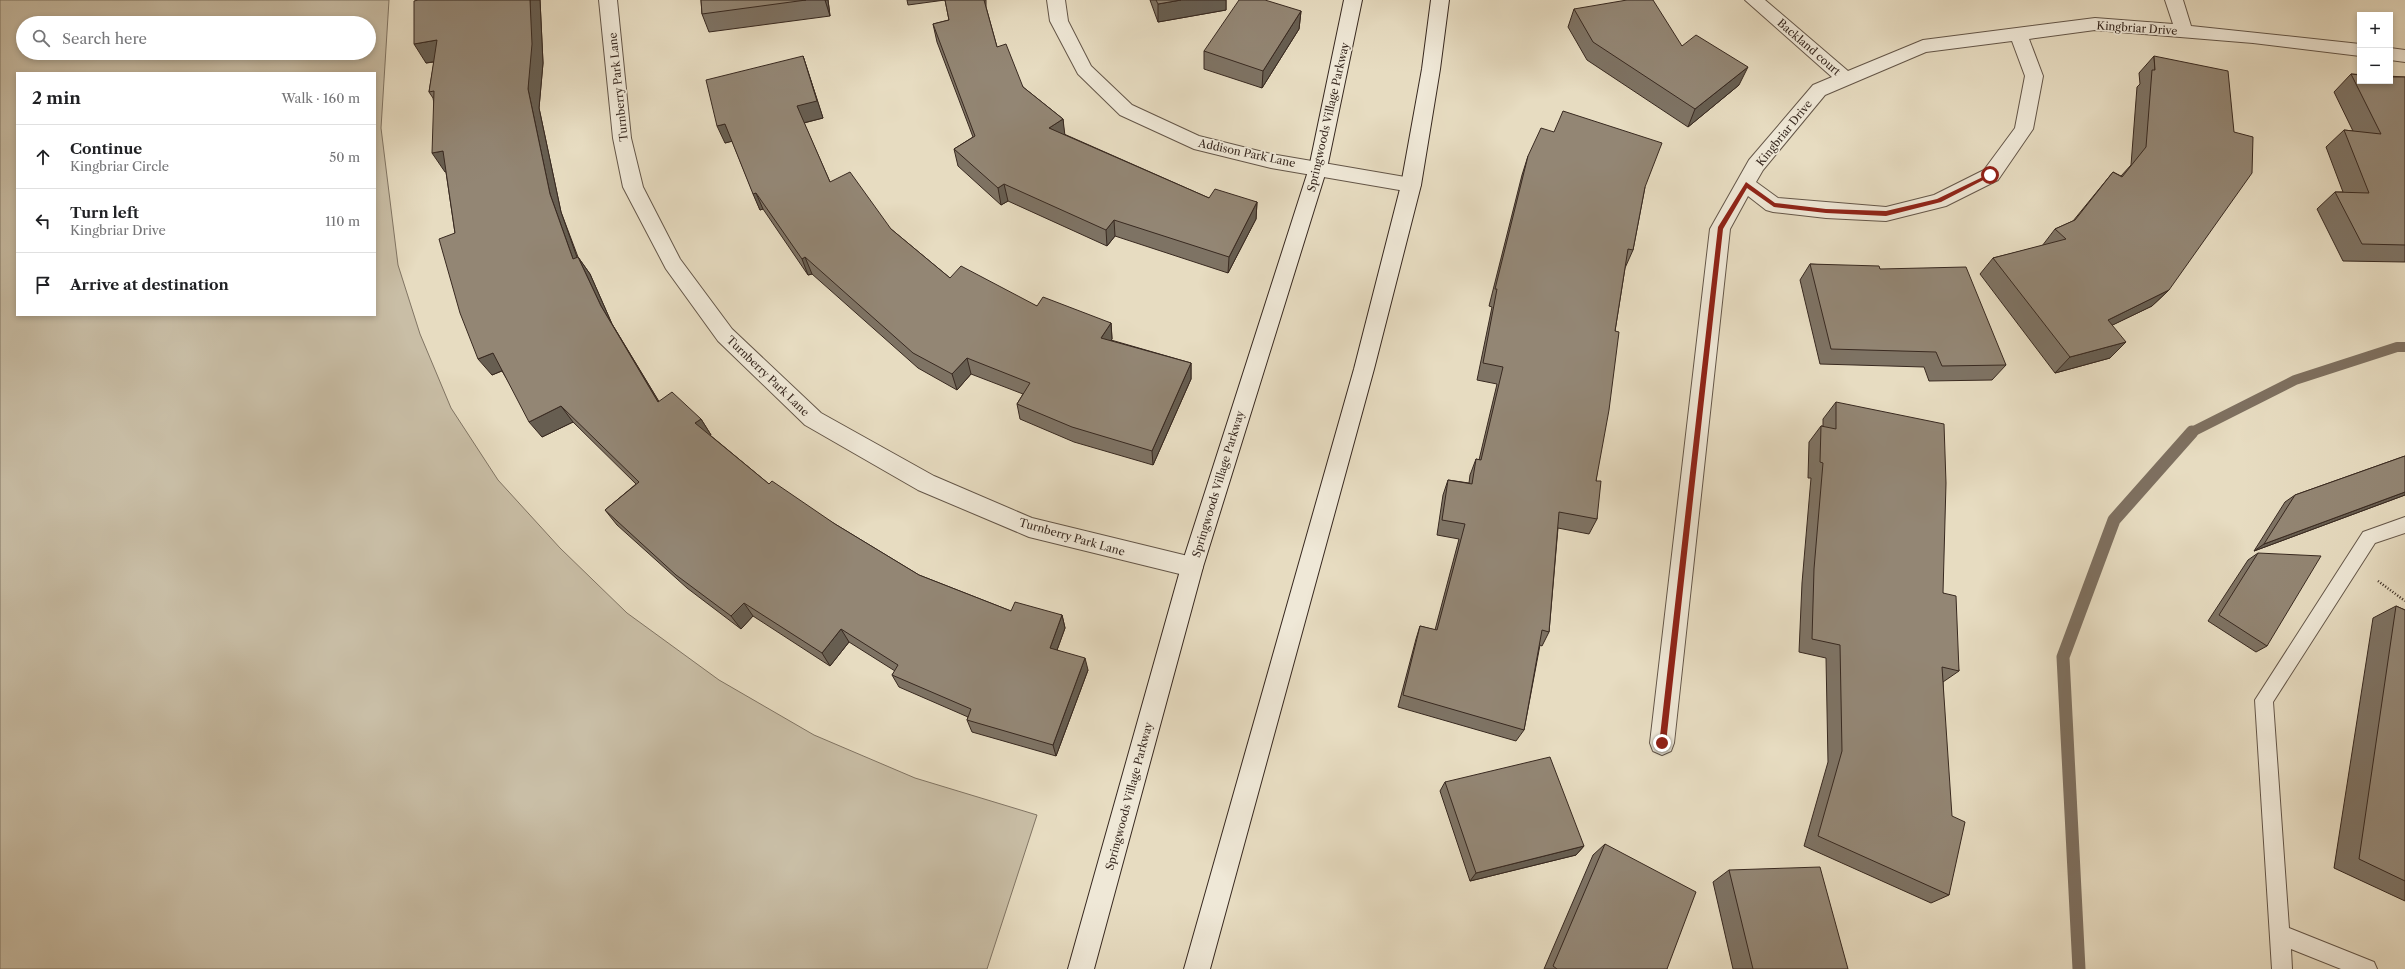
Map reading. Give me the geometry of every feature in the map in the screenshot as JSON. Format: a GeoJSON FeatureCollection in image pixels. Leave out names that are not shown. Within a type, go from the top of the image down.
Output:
{"type":"FeatureCollection","features":[{"type":"Feature","properties":{"kind":"street","name":"Turnberry Park Lane"},"geometry":{"type":"LineString","coordinates":[[608,0],[622,138],[633,187],[673,264],[725,335],[812,419],[926,483],[1029,527],[1192,567]]}},
{"type":"Feature","properties":{"kind":"street","name":"Addison Park Lane"},"geometry":{"type":"LineString","coordinates":[[1056,0],[1059,21],[1084,70],[1126,110],[1194,142],[1271,161],[1411,185]]}},
{"type":"Feature","properties":{"kind":"street","name":"Springwoods Village Parkway"},"geometry":{"type":"LineString","coordinates":[[1081,969],[1192,567],[1318,168],[1354,0]]}},
{"type":"Feature","properties":{"kind":"street"},"geometry":{"type":"LineString","coordinates":[[1197,969],[1364,369],[1411,185],[1431,69],[1440,0]]}},
{"type":"Feature","properties":{"kind":"street","name":"Backland court"},"geometry":{"type":"LineString","coordinates":[[1754,0],[1846,79]]}},
{"type":"Feature","properties":{"kind":"street"},"geometry":{"type":"LineString","coordinates":[[2174,0],[2184,31]]}},
{"type":"Feature","properties":{"kind":"street","name":"Kingbriar Drive"},"geometry":{"type":"LineString","coordinates":[[1662,743],[1720,229],[1756,165],[1819,90],[1923,46],[2095,24],[2253,37],[2357,50]]}},
{"type":"Feature","properties":{"kind":"street"},"geometry":{"type":"LineString","coordinates":[[1746,184],[1774,205],[1826,211],[1886,214],[1939,201],[1990,175],[2024,129],[2034,76],[2018,34]]}},
{"type":"Feature","properties":{"kind":"street"},"geometry":{"type":"LineString","coordinates":[[2393,54],[2405,56]]}},
{"type":"Feature","properties":{"kind":"lane"},"geometry":{"type":"LineString","coordinates":[[2282,969],[2264,700],[2369,537],[2405,525]]}},
{"type":"Feature","properties":{"kind":"lane"},"geometry":{"type":"LineString","coordinates":[[2280,935],[2367,969]]}},
{"type":"Feature","properties":{"kind":"shaded area"},"geometry":{"type":"Polygon","coordinates":[[[0,0],[389,0],[381,128],[398,265],[420,334],[451,408],[498,480],[560,548],[627,613],[719,680],[814,735],[915,778],[1037,815],[987,969],[0,969],[0,0]]]}},
{"type":"Feature","properties":{"kind":"building"},"geometry":{"type":"Polygon","coordinates":[[[530,0],[532,44],[528,89],[550,194],[573,259],[578,257],[601,306],[658,402],[672,392],[701,419],[695,423],[769,484],[772,481],[835,524],[919,575],[1011,611],[1015,602],[1062,615],[1050,648],[1085,658],[1053,745],[967,720],[971,709],[892,675],[898,665],[841,629],[822,653],[744,603],[731,616],[676,575],[605,510],[639,482],[561,406],[529,422],[493,353],[478,359],[460,313],[439,239],[455,233],[443,151],[432,153],[434,91],[429,92],[437,40],[414,44],[414,1],[530,0]]]}},
{"type":"Feature","properties":{"kind":"building"},"geometry":{"type":"Polygon","coordinates":[[[701,0],[806,0],[702,14],[701,0]]]}},
{"type":"Feature","properties":{"kind":"building"},"geometry":{"type":"Polygon","coordinates":[[[945,0],[984,0],[997,47],[1006,44],[1023,87],[1063,119],[1049,128],[1209,198],[1215,189],[1257,202],[1229,257],[1114,220],[1106,230],[1004,184],[998,188],[954,149],[975,136],[933,24],[949,20],[945,0]]]}},
{"type":"Feature","properties":{"kind":"building"},"geometry":{"type":"Polygon","coordinates":[[[1156,0],[1181,0],[1158,4],[1156,0]]]}},
{"type":"Feature","properties":{"kind":"building"},"geometry":{"type":"Polygon","coordinates":[[[1239,0],[1265,0],[1301,11],[1263,71],[1204,51],[1239,0]]]}},
{"type":"Feature","properties":{"kind":"building"},"geometry":{"type":"Polygon","coordinates":[[[1627,0],[1653,0],[1682,46],[1696,35],[1748,67],[1695,109],[1593,42],[1574,9],[1627,0]]]}},
{"type":"Feature","properties":{"kind":"building"},"geometry":{"type":"Polygon","coordinates":[[[803,56],[817,101],[797,106],[830,182],[850,172],[891,229],[950,278],[961,266],[1037,306],[1043,297],[1111,323],[1101,338],[1191,363],[1152,451],[1072,427],[1017,404],[1030,383],[967,358],[952,374],[913,353],[805,257],[802,259],[756,193],[753,194],[725,124],[717,126],[706,80],[803,56]]]}},
{"type":"Feature","properties":{"kind":"building"},"geometry":{"type":"Polygon","coordinates":[[[2154,56],[2228,71],[2234,132],[2253,137],[2252,173],[2169,290],[2108,320],[2126,342],[2070,357],[1993,258],[2066,239],[2055,229],[2075,220],[2113,172],[2122,177],[2146,147],[2152,70],[2155,70],[2154,56]]]}},
{"type":"Feature","properties":{"kind":"building"},"geometry":{"type":"Polygon","coordinates":[[[2351,74],[2357,75],[2357,84],[2393,84],[2393,77],[2405,77],[2405,245],[2362,244],[2335,192],[2369,193],[2344,130],[2381,134],[2351,74]]]}},
{"type":"Feature","properties":{"kind":"building"},"geometry":{"type":"Polygon","coordinates":[[[1563,111],[1662,143],[1645,187],[1633,250],[1628,249],[1615,331],[1619,332],[1609,410],[1596,481],[1601,481],[1597,519],[1559,512],[1549,632],[1542,630],[1524,730],[1403,695],[1420,626],[1437,630],[1465,524],[1442,520],[1448,480],[1472,484],[1476,459],[1481,460],[1503,367],[1483,363],[1497,289],[1495,289],[1528,156],[1541,128],[1554,132],[1563,111]]]}},
{"type":"Feature","properties":{"kind":"building"},"geometry":{"type":"Polygon","coordinates":[[[1810,264],[1879,266],[1880,269],[1966,267],[2006,365],[1942,366],[1936,352],[1831,349],[1810,264]]]}},
{"type":"Feature","properties":{"kind":"building"},"geometry":{"type":"Polygon","coordinates":[[[1836,402],[1944,424],[1946,483],[1943,593],[1956,596],[1959,671],[1942,667],[1952,816],[1965,822],[1949,895],[1818,836],[1842,751],[1840,645],[1812,639],[1814,569],[1823,463],[1820,462],[1821,426],[1836,429],[1836,402]]]}},
{"type":"Feature","properties":{"kind":"building"},"geometry":{"type":"Polygon","coordinates":[[[2405,456],[2405,492],[2264,544],[2295,495],[2405,456]]]}},
{"type":"Feature","properties":{"kind":"building"},"geometry":{"type":"Polygon","coordinates":[[[2258,553],[2321,556],[2267,646],[2219,615],[2258,553]]]}},
{"type":"Feature","properties":{"kind":"building"},"geometry":{"type":"Polygon","coordinates":[[[2396,606],[2405,610],[2405,881],[2359,859],[2396,606]]]}},
{"type":"Feature","properties":{"kind":"building"},"geometry":{"type":"Polygon","coordinates":[[[1550,757],[1584,846],[1476,873],[1445,782],[1550,757]]]}},
{"type":"Feature","properties":{"kind":"building"},"geometry":{"type":"Polygon","coordinates":[[[1605,844],[1696,892],[1667,969],[1557,969],[1553,966],[1605,844]]]}},
{"type":"Feature","properties":{"kind":"building"},"geometry":{"type":"Polygon","coordinates":[[[1820,867],[1848,969],[1753,969],[1729,870],[1820,867]]]}},
{"type":"Feature","properties":{"kind":"waterway"},"geometry":{"type":"LineString","coordinates":[[2190,433],[2295,380],[2397,347],[2405,347]]}},
{"type":"Feature","properties":{"kind":"waterway"},"geometry":{"type":"LineString","coordinates":[[2079,969],[2063,657],[2114,520],[2192,432]]}},
{"type":"Feature","properties":{"kind":"route"},"geometry":{"type":"LineString","coordinates":[[1662,743],[1720,229],[1746,184],[1774,205],[1826,211],[1886,214],[1939,201],[1990,175]]}}]}
